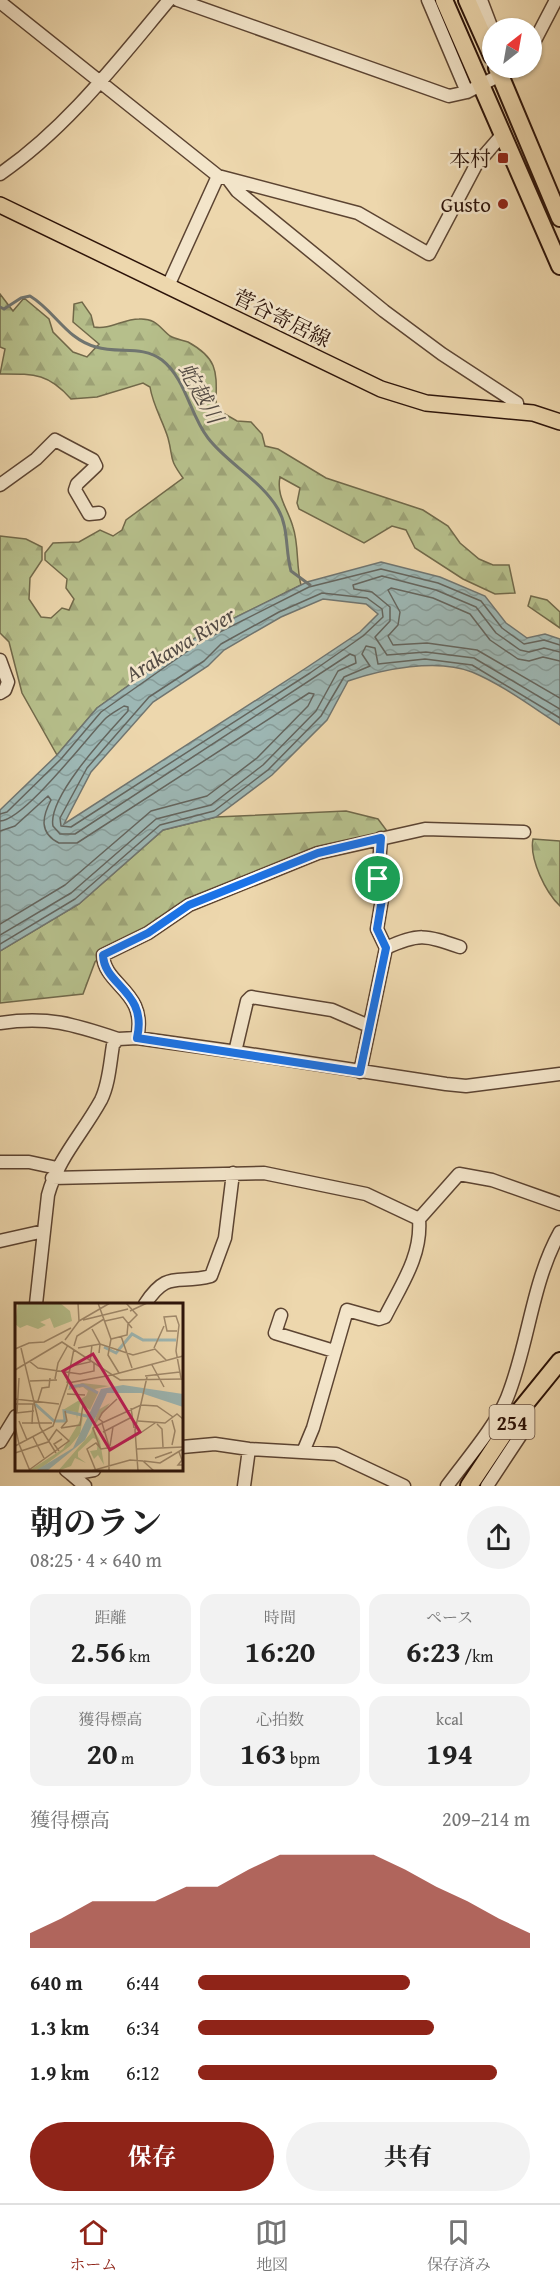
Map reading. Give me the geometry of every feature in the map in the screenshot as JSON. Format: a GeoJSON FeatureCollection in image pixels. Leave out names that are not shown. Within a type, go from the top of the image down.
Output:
{"type":"FeatureCollection","features":[{"type":"Feature","properties":{"kind":"highway"},"geometry":{"type":"LineString","coordinates":[[444,0],[474,88],[502,135],[560,266]]}},
{"type":"Feature","properties":{"kind":"highway"},"geometry":{"type":"LineString","coordinates":[[467,0],[482,34]]}},
{"type":"Feature","properties":{"kind":"highway"},"geometry":{"type":"LineString","coordinates":[[508,78],[560,218]]}},
{"type":"Feature","properties":{"kind":"highway","name":"254"},"geometry":{"type":"LineString","coordinates":[[469,1486],[510,1409],[560,1361]]}},
{"type":"Feature","properties":{"kind":"main road","name":"菅谷寄居線"},"geometry":{"type":"LineString","coordinates":[[0,205],[381,389],[426,402],[518,412],[560,422]]}},
{"type":"Feature","properties":{"kind":"street"},"geometry":{"type":"LineString","coordinates":[[0,174],[33,149],[101,81],[169,0]]}},
{"type":"Feature","properties":{"kind":"street"},"geometry":{"type":"LineString","coordinates":[[178,0],[437,93],[457,95],[491,78]]}},
{"type":"Feature","properties":{"kind":"street"},"geometry":{"type":"LineString","coordinates":[[428,0],[474,88]]}},
{"type":"Feature","properties":{"kind":"street"},"geometry":{"type":"LineString","coordinates":[[481,0],[488,18]]}},
{"type":"Feature","properties":{"kind":"street"},"geometry":{"type":"LineString","coordinates":[[542,27],[556,0]]}},
{"type":"Feature","properties":{"kind":"street"},"geometry":{"type":"LineString","coordinates":[[0,2],[223,177],[237,191],[384,311],[442,354],[516,403],[518,412]]}},
{"type":"Feature","properties":{"kind":"street"},"geometry":{"type":"LineString","coordinates":[[223,177],[358,213],[429,254],[476,165],[502,135]]}},
{"type":"Feature","properties":{"kind":"street"},"geometry":{"type":"LineString","coordinates":[[168,286],[223,177]]}},
{"type":"Feature","properties":{"kind":"street"},"geometry":{"type":"LineString","coordinates":[[0,485],[36,459],[55,440],[93,460],[96,466],[77,484],[75,490],[89,514],[99,513]]}},
{"type":"Feature","properties":{"kind":"street"},"geometry":{"type":"LineString","coordinates":[[0,660],[8,682],[5,690],[0,693]]}},
{"type":"Feature","properties":{"kind":"street"},"geometry":{"type":"LineString","coordinates":[[137,1038],[140,1026],[136,1005],[104,964],[103,955],[148,933],[189,905],[318,853],[381,838],[425,829],[524,832]]}},
{"type":"Feature","properties":{"kind":"street"},"geometry":{"type":"LineString","coordinates":[[360,1072],[386,948],[377,929],[382,899],[378,879],[381,838]]}},
{"type":"Feature","properties":{"kind":"street"},"geometry":{"type":"LineString","coordinates":[[386,948],[407,937],[417,936],[460,947]]}},
{"type":"Feature","properties":{"kind":"street"},"geometry":{"type":"LineString","coordinates":[[235,1052],[247,1001],[251,997],[332,1010],[369,1026]]}},
{"type":"Feature","properties":{"kind":"street"},"geometry":{"type":"LineString","coordinates":[[0,1023],[26,1019],[55,1020],[118,1039],[137,1038],[466,1086],[560,1074]]}},
{"type":"Feature","properties":{"kind":"street"},"geometry":{"type":"LineString","coordinates":[[36,1303],[44,1231],[55,1173],[101,1100],[113,1045],[118,1039]]}},
{"type":"Feature","properties":{"kind":"street"},"geometry":{"type":"LineString","coordinates":[[0,1162],[29,1162],[55,1173],[281,1175],[366,1194],[419,1219]]}},
{"type":"Feature","properties":{"kind":"street"},"geometry":{"type":"LineString","coordinates":[[146,1303],[158,1286],[168,1281],[211,1276],[225,1238],[233,1173]]}},
{"type":"Feature","properties":{"kind":"street"},"geometry":{"type":"LineString","coordinates":[[303,1452],[313,1428],[347,1310],[379,1319],[386,1317],[416,1254],[421,1239],[419,1219],[459,1174],[492,1180],[560,1204]]}},
{"type":"Feature","properties":{"kind":"street"},"geometry":{"type":"LineString","coordinates":[[0,1241],[44,1231]]}},
{"type":"Feature","properties":{"kind":"street"},"geometry":{"type":"LineString","coordinates":[[447,1486],[510,1409],[534,1295],[548,1253],[560,1232]]}},
{"type":"Feature","properties":{"kind":"street"},"geometry":{"type":"LineString","coordinates":[[281,1315],[275,1333],[334,1351]]}},
{"type":"Feature","properties":{"kind":"street"},"geometry":{"type":"LineString","coordinates":[[487,1486],[522,1433],[523,1426],[510,1409]]}},
{"type":"Feature","properties":{"kind":"street"},"geometry":{"type":"LineString","coordinates":[[0,1442],[12,1422]]}},
{"type":"Feature","properties":{"kind":"street"},"geometry":{"type":"LineString","coordinates":[[183,1447],[215,1444],[249,1449],[336,1454],[404,1486]]}},
{"type":"Feature","properties":{"kind":"street"},"geometry":{"type":"LineString","coordinates":[[244,1486],[249,1449]]}},
{"type":"Feature","properties":{"kind":"street"},"geometry":{"type":"LineString","coordinates":[[69,1472],[85,1486]]}},
{"type":"Feature","properties":{"kind":"green space"},"geometry":{"type":"Polygon","coordinates":[[[0,294],[13,311],[24,298],[49,319],[53,332],[73,352],[87,357],[99,344],[73,322],[74,304],[82,302],[91,315],[94,327],[100,328],[133,319],[145,319],[160,326],[170,336],[188,342],[206,355],[211,362],[216,378],[216,409],[237,421],[251,422],[262,434],[265,446],[278,449],[326,478],[423,510],[448,526],[460,543],[479,559],[493,565],[509,565],[515,593],[495,594],[463,579],[415,548],[406,530],[392,526],[364,543],[299,509],[297,503],[300,488],[280,477],[281,496],[295,534],[301,585],[198,636],[97,708],[57,755],[22,693],[9,642],[0,633],[0,536],[26,539],[42,547],[42,560],[30,578],[29,599],[41,617],[51,618],[62,608],[69,610],[74,599],[66,588],[67,579],[45,560],[45,553],[53,543],[79,542],[100,530],[113,536],[122,530],[126,520],[183,478],[173,462],[168,438],[153,401],[150,387],[143,383],[97,397],[71,399],[55,384],[40,377],[0,374],[5,349],[0,347],[0,294]]]}},
{"type":"Feature","properties":{"kind":"green space"},"geometry":{"type":"Polygon","coordinates":[[[531,596],[547,600],[560,612],[560,628],[528,606],[531,596]]]}},
{"type":"Feature","properties":{"kind":"green space"},"geometry":{"type":"Polygon","coordinates":[[[346,811],[378,819],[387,831],[328,845],[111,946],[95,962],[83,994],[0,1003],[0,951],[79,904],[163,830],[216,817],[346,811]]]}},
{"type":"Feature","properties":{"kind":"green space"},"geometry":{"type":"Polygon","coordinates":[[[533,839],[560,841],[560,906],[549,893],[536,866],[532,847],[533,839]]]}},
{"type":"Feature","properties":{"kind":"water"},"geometry":{"type":"Polygon","coordinates":[[[381,562],[440,577],[485,596],[506,623],[527,638],[545,634],[560,639],[560,725],[495,683],[458,668],[427,666],[393,669],[348,681],[327,720],[272,775],[216,817],[163,830],[79,904],[0,951],[0,810],[57,755],[97,708],[198,636],[307,582],[381,562]],[[323,599],[281,617],[224,650],[208,666],[153,702],[91,772],[64,824],[360,632],[378,614],[366,604],[323,599]]]}},
{"type":"Feature","properties":{"kind":"waterway","name":"蛇越川"},"geometry":{"type":"LineString","coordinates":[[0,307],[4,309],[21,298],[30,296],[77,338],[86,343],[105,349],[138,351],[154,355],[162,360],[177,377],[208,438],[263,489],[278,509],[284,524],[291,571],[310,585]]}},
{"type":"Feature","properties":{"kind":"place","name":"本村"},"geometry":{"type":"Point","coordinates":[503,158]}},
{"type":"Feature","properties":{"kind":"place","name":"Gusto"},"geometry":{"type":"Point","coordinates":[503,204]}},
{"type":"Feature","properties":{"kind":"route"},"geometry":{"type":"LineString","coordinates":[[381,838],[378,879],[382,899],[377,929],[386,948],[379,972],[360,1072],[137,1038],[140,1026],[136,1005],[104,964],[103,955],[148,933],[189,905],[259,875],[318,853],[381,838]]}},
{"type":"Feature","properties":{"kind":"water label","name":"Arakawa River"},"geometry":{"type":"Point","coordinates":[180,644]}}]}
